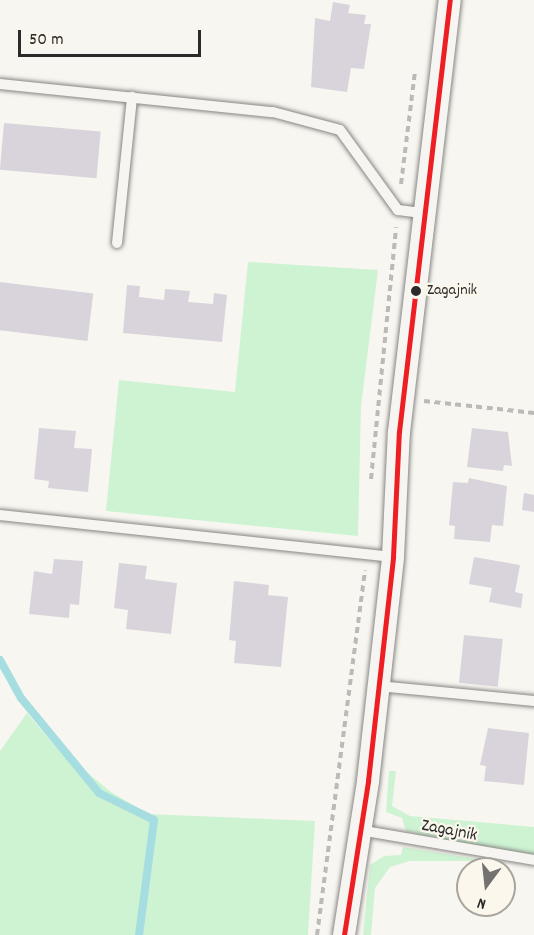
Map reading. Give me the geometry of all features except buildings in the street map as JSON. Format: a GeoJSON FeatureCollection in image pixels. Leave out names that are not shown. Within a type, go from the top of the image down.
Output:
{"type":"FeatureCollection","features":[{"type":"Feature","properties":{"kind":"street"},"geometry":{"type":"LineString","coordinates":[[344,935],[393,556],[403,398],[450,0]]}},
{"type":"Feature","properties":{"kind":"lane"},"geometry":{"type":"LineString","coordinates":[[0,84],[273,112],[340,130],[398,210],[424,213]]}},
{"type":"Feature","properties":{"kind":"lane"},"geometry":{"type":"LineString","coordinates":[[117,243],[132,97]]}},
{"type":"Feature","properties":{"kind":"lane"},"geometry":{"type":"LineString","coordinates":[[0,515],[393,556]]}},
{"type":"Feature","properties":{"kind":"lane"},"geometry":{"type":"LineString","coordinates":[[378,686],[534,701]]}},
{"type":"Feature","properties":{"kind":"lane","name":"Zagajnik"},"geometry":{"type":"LineString","coordinates":[[359,831],[534,860]]}},
{"type":"Feature","properties":{"kind":"path"},"geometry":{"type":"LineString","coordinates":[[403,398],[534,413]]}},
{"type":"Feature","properties":{"kind":"green space"},"geometry":{"type":"Polygon","coordinates":[[[248,262],[378,270],[361,406],[358,536],[106,511],[119,380],[235,392],[248,262]]]}},
{"type":"Feature","properties":{"kind":"green space"},"geometry":{"type":"Polygon","coordinates":[[[27,713],[55,746],[111,792],[148,814],[315,821],[308,935],[0,935],[0,751],[27,713]]]}},
{"type":"Feature","properties":{"kind":"green space"},"geometry":{"type":"Polygon","coordinates":[[[389,771],[396,771],[392,806],[410,816],[534,827],[534,854],[489,850],[406,831],[402,818],[386,812],[389,771]]]}},
{"type":"Feature","properties":{"kind":"green space"},"geometry":{"type":"Polygon","coordinates":[[[403,847],[464,857],[456,857],[456,861],[410,861],[390,867],[375,888],[371,935],[363,935],[370,865],[384,856],[401,855],[403,847]]]}},
{"type":"Feature","properties":{"kind":"waterway"},"geometry":{"type":"LineString","coordinates":[[0,660],[21,698],[99,793],[154,820],[139,935]]}},
{"type":"Feature","properties":{"kind":"transit line"},"geometry":{"type":"LineString","coordinates":[[344,935],[368,781],[393,557],[399,432],[450,0]]}},
{"type":"Feature","properties":{"kind":"place","name":"Zagajnik"},"geometry":{"type":"Point","coordinates":[416,291]}}]}
